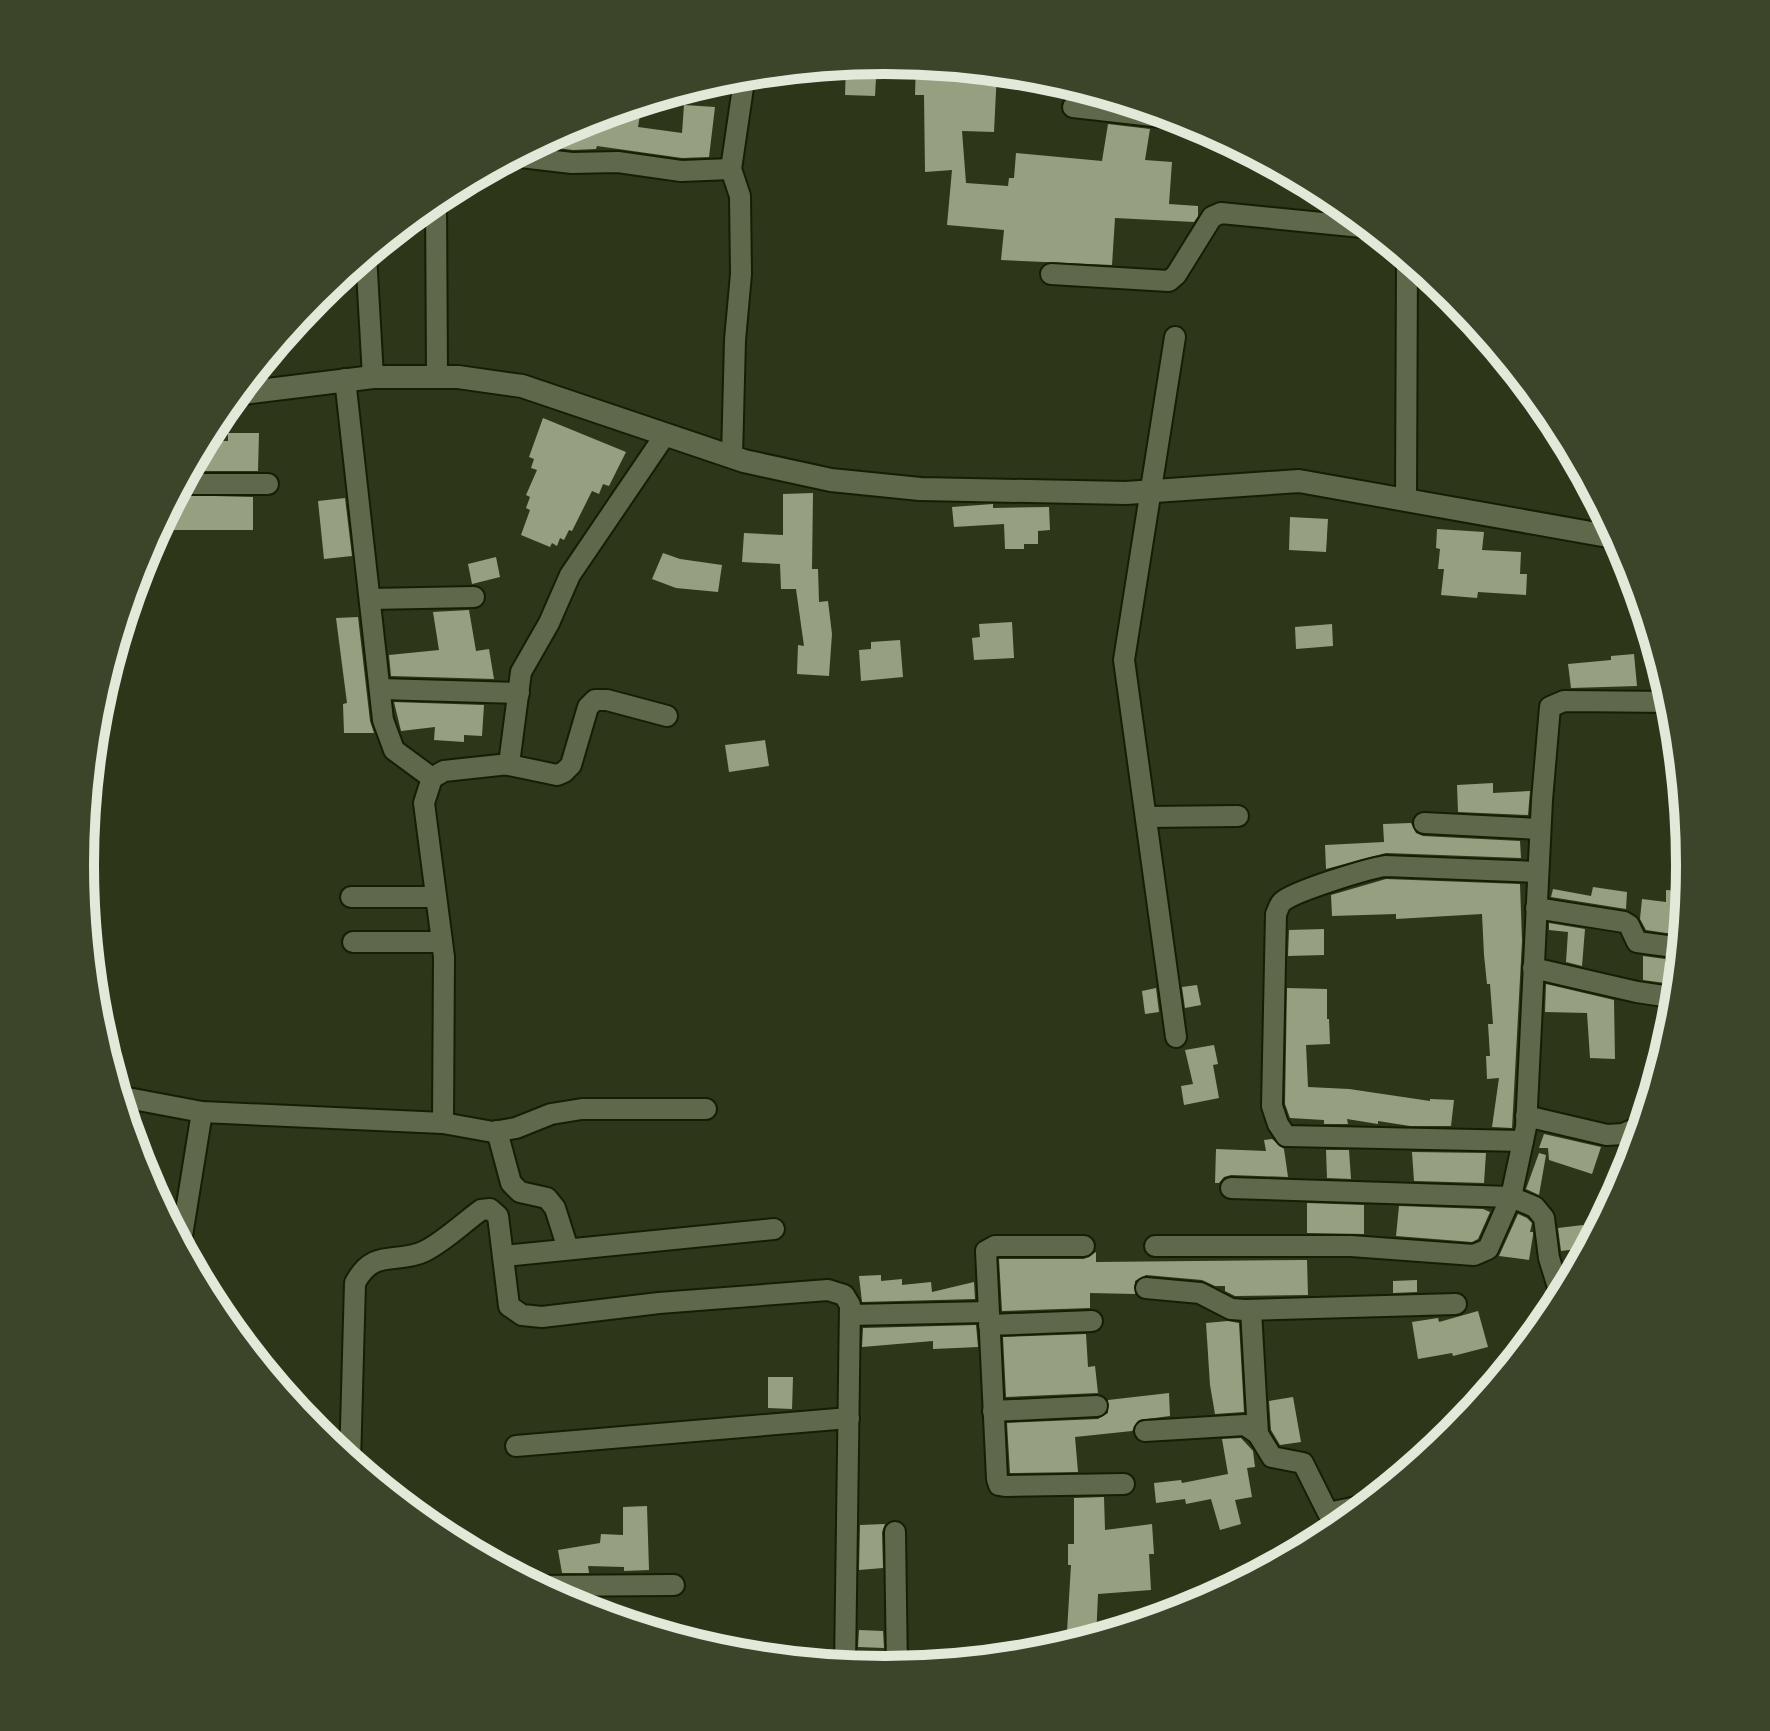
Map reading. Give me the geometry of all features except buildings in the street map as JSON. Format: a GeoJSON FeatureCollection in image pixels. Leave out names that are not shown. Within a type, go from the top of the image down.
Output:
{"type":"FeatureCollection","features":[{"type":"Feature","properties":{"kind":"street"},"geometry":{"type":"LineString","coordinates":[[732,457],[740,196],[731,169],[744,87]]}},
{"type":"Feature","properties":{"kind":"street"},"geometry":{"type":"LineString","coordinates":[[1073,107],[1131,114]]}},
{"type":"Feature","properties":{"kind":"street"},"geometry":{"type":"LineString","coordinates":[[531,158],[572,163],[618,162],[681,171],[731,169]]}},
{"type":"Feature","properties":{"kind":"street"},"geometry":{"type":"LineString","coordinates":[[1051,274],[1169,281],[1176,275],[1212,217],[1221,213],[1351,226]]}},
{"type":"Feature","properties":{"kind":"street"},"geometry":{"type":"LineString","coordinates":[[436,214],[437,377]]}},
{"type":"Feature","properties":{"kind":"street"},"geometry":{"type":"LineString","coordinates":[[367,267],[373,377]]}},
{"type":"Feature","properties":{"kind":"street"},"geometry":{"type":"LineString","coordinates":[[1406,500],[1407,270]]}},
{"type":"Feature","properties":{"kind":"street"},"geometry":{"type":"LineString","coordinates":[[1175,337],[1124,660],[1176,1037]]}},
{"type":"Feature","properties":{"kind":"street"},"geometry":{"type":"LineString","coordinates":[[251,392],[345,379],[458,377],[522,386],[732,457],[831,480],[920,489],[1126,493],[1299,481],[1604,535]]}},
{"type":"Feature","properties":{"kind":"street"},"geometry":{"type":"LineString","coordinates":[[345,379],[383,720],[394,750],[432,778]]}},
{"type":"Feature","properties":{"kind":"street"},"geometry":{"type":"LineString","coordinates":[[443,1123],[444,957],[424,803],[432,778],[444,771],[509,764],[521,672],[549,623],[570,575],[665,435]]}},
{"type":"Feature","properties":{"kind":"street"},"geometry":{"type":"LineString","coordinates":[[192,484],[268,484]]}},
{"type":"Feature","properties":{"kind":"street"},"geometry":{"type":"LineString","coordinates":[[370,599],[474,597]]}},
{"type":"Feature","properties":{"kind":"street"},"geometry":{"type":"LineString","coordinates":[[380,689],[519,693]]}},
{"type":"Feature","properties":{"kind":"street"},"geometry":{"type":"LineString","coordinates":[[504,764],[557,775],[564,772],[571,765],[588,707],[595,700],[607,700],[667,716]]}},
{"type":"Feature","properties":{"kind":"street"},"geometry":{"type":"LineString","coordinates":[[1155,1246],[1351,1246],[1474,1255],[1488,1249],[1511,1197],[1526,1116],[1540,829],[1550,707],[1564,701],[1659,702]]}},
{"type":"Feature","properties":{"kind":"street"},"geometry":{"type":"LineString","coordinates":[[1146,817],[1238,816]]}},
{"type":"Feature","properties":{"kind":"street"},"geometry":{"type":"LineString","coordinates":[[1424,823],[1540,829]]}},
{"type":"Feature","properties":{"kind":"street"},"geometry":{"type":"LineString","coordinates":[[1523,1141],[1286,1136],[1272,1106],[1276,914],[1282,902],[1294,896],[1371,868],[1538,872]]}},
{"type":"Feature","properties":{"kind":"street"},"geometry":{"type":"LineString","coordinates":[[351,897],[436,897]]}},
{"type":"Feature","properties":{"kind":"street"},"geometry":{"type":"LineString","coordinates":[[1536,908],[1624,922],[1629,925],[1637,942],[1672,947]]}},
{"type":"Feature","properties":{"kind":"street"},"geometry":{"type":"LineString","coordinates":[[353,942],[442,942]]}},
{"type":"Feature","properties":{"kind":"street"},"geometry":{"type":"LineString","coordinates":[[1533,968],[1665,996]]}},
{"type":"Feature","properties":{"kind":"street"},"geometry":{"type":"LineString","coordinates":[[129,1098],[202,1112],[443,1123],[497,1131],[516,1128],[551,1114],[582,1109],[706,1109]]}},
{"type":"Feature","properties":{"kind":"street"},"geometry":{"type":"LineString","coordinates":[[183,1230],[202,1112]]}},
{"type":"Feature","properties":{"kind":"street"},"geometry":{"type":"LineString","coordinates":[[1526,1116],[1607,1135],[1630,1131]]}},
{"type":"Feature","properties":{"kind":"street"},"geometry":{"type":"LineString","coordinates":[[497,1131],[511,1183],[520,1192],[547,1198],[555,1208],[568,1249]]}},
{"type":"Feature","properties":{"kind":"street"},"geometry":{"type":"LineString","coordinates":[[1231,1188],[1511,1197],[1535,1207],[1544,1218],[1549,1258],[1557,1283]]}},
{"type":"Feature","properties":{"kind":"street"},"geometry":{"type":"LineString","coordinates":[[350,1449],[355,1283],[361,1271],[386,1258],[423,1252],[481,1210],[490,1209],[498,1216],[509,1306],[522,1315],[542,1317],[659,1303],[828,1290],[844,1295],[850,1315],[845,1655]]}},
{"type":"Feature","properties":{"kind":"street"},"geometry":{"type":"LineString","coordinates":[[504,1256],[774,1229]]}},
{"type":"Feature","properties":{"kind":"street"},"geometry":{"type":"LineString","coordinates":[[1084,1246],[989,1248],[985,1256],[999,1485],[1124,1484]]}},
{"type":"Feature","properties":{"kind":"street"},"geometry":{"type":"LineString","coordinates":[[1146,1288],[1200,1293],[1231,1309],[1456,1304]]}},
{"type":"Feature","properties":{"kind":"street"},"geometry":{"type":"LineString","coordinates":[[1251,1310],[1258,1434]]}},
{"type":"Feature","properties":{"kind":"street"},"geometry":{"type":"LineString","coordinates":[[850,1315],[1092,1321]]}},
{"type":"Feature","properties":{"kind":"street"},"geometry":{"type":"LineString","coordinates":[[993,1411],[1097,1406]]}},
{"type":"Feature","properties":{"kind":"street"},"geometry":{"type":"LineString","coordinates":[[516,1446],[849,1418]]}},
{"type":"Feature","properties":{"kind":"street"},"geometry":{"type":"LineString","coordinates":[[1145,1431],[1245,1425],[1258,1434],[1272,1457],[1303,1463],[1328,1513],[1345,1510]]}},
{"type":"Feature","properties":{"kind":"street"},"geometry":{"type":"LineString","coordinates":[[895,1532],[897,1657]]}},
{"type":"Feature","properties":{"kind":"street"},"geometry":{"type":"LineString","coordinates":[[558,1586],[674,1585]]}},
{"type":"Feature","properties":{"kind":"street"},"geometry":{"type":"LineString","coordinates":[[574,1586],[576,1594]]}}]}
